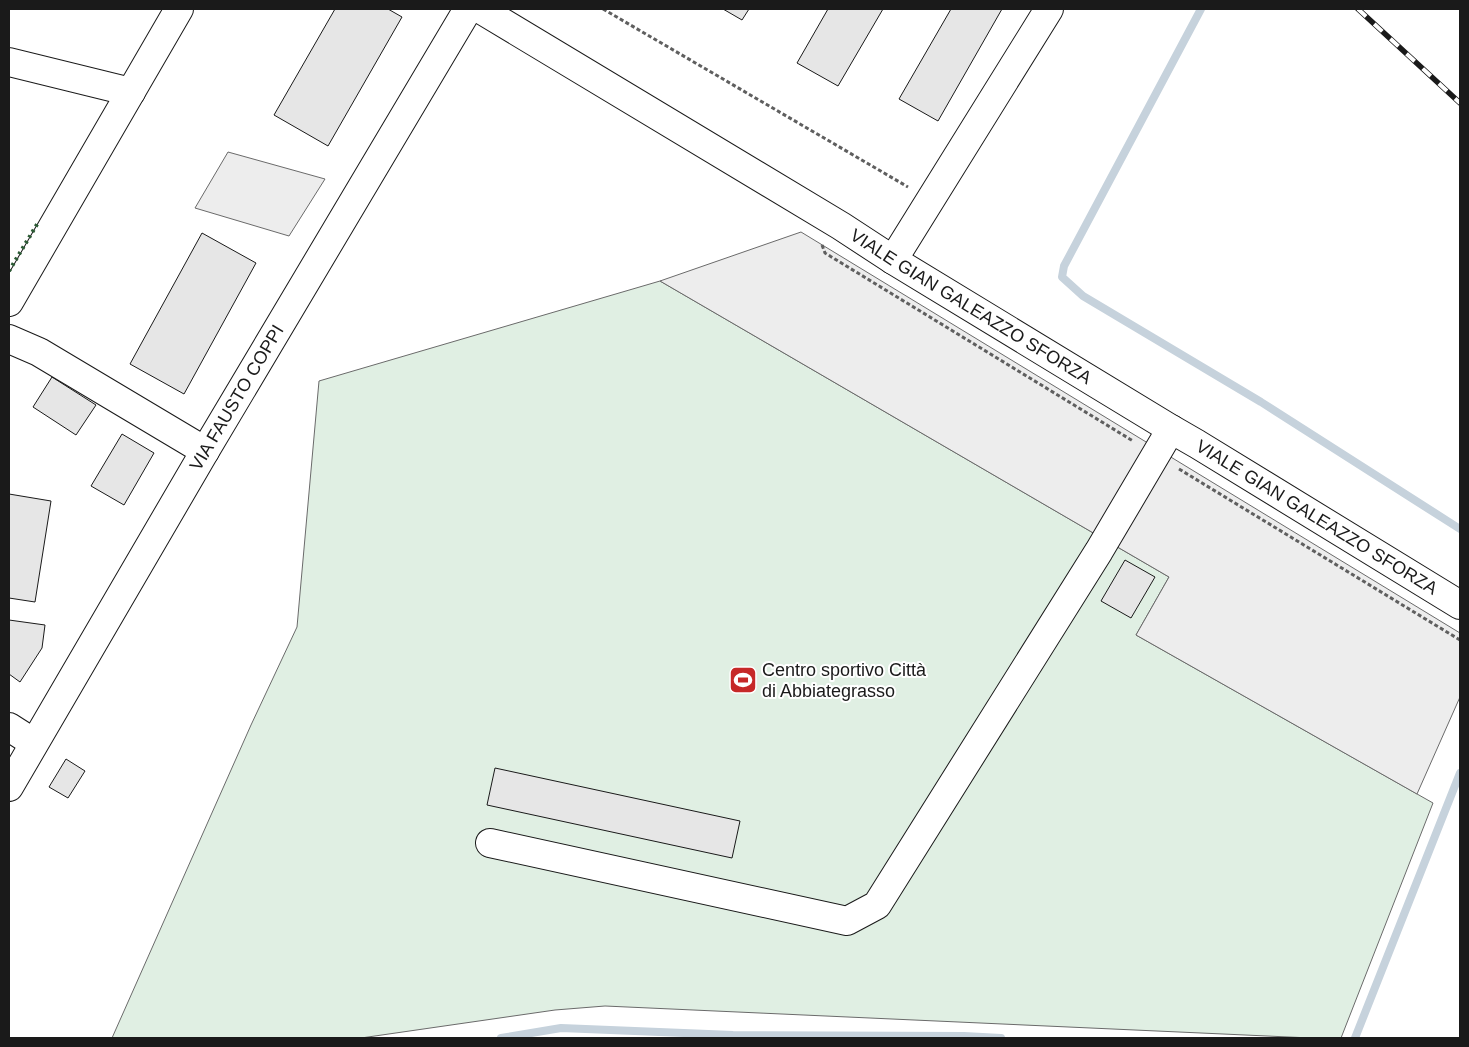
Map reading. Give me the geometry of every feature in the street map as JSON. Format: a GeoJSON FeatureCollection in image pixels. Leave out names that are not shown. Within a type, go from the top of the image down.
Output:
{"type":"FeatureCollection","features":[{"type":"Feature","properties":{"kind":"street"},"geometry":{"type":"LineString","coordinates":[[9,302],[179,9]]}},
{"type":"Feature","properties":{"kind":"street","name":"VIA FAUSTO COPPI"},"geometry":{"type":"LineString","coordinates":[[9,787],[205,451],[468,9]]}},
{"type":"Feature","properties":{"kind":"street","name":"VIALE GIAN GALEAZZO SFORZA"},"geometry":{"type":"LineString","coordinates":[[480,9],[841,226],[893,260],[1460,605]]}},
{"type":"Feature","properties":{"kind":"street"},"geometry":{"type":"LineString","coordinates":[[893,260],[1049,9]]}},
{"type":"Feature","properties":{"kind":"street"},"geometry":{"type":"LineString","coordinates":[[9,62],[131,92]]}},
{"type":"Feature","properties":{"kind":"street"},"geometry":{"type":"LineString","coordinates":[[9,339],[39,352],[205,451]]}},
{"type":"Feature","properties":{"kind":"street"},"geometry":{"type":"LineString","coordinates":[[490,843],[847,921],[877,905],[1099,550],[1171,429]]}},
{"type":"Feature","properties":{"kind":"street"},"geometry":{"type":"LineString","coordinates":[[9,727],[34,743]]}},
{"type":"Feature","properties":{"kind":"path"},"geometry":{"type":"LineString","coordinates":[[603,9],[930,200]]}},
{"type":"Feature","properties":{"kind":"green space","name":"Centro sportivo Città di Abbiategrasso"},"geometry":{"type":"Polygon","coordinates":[[[660,281],[1169,577],[1136,635],[1433,803],[1341,1038],[605,1006],[555,1010],[361,1038],[112,1038],[251,725],[297,627],[319,381],[660,281]]]}},
{"type":"Feature","properties":{"kind":"shaded area"},"geometry":{"type":"Polygon","coordinates":[[[228,152],[325,179],[289,236],[195,208],[228,152]]]}},
{"type":"Feature","properties":{"kind":"shaded area"},"geometry":{"type":"Polygon","coordinates":[[[801,232],[1460,633],[1460,697],[1417,794],[1136,635],[1169,577],[660,281],[801,232]]]}},
{"type":"Feature","properties":{"kind":"building"},"geometry":{"type":"Polygon","coordinates":[[[335,9],[388,9],[402,17],[328,146],[274,115],[335,9]]]}},
{"type":"Feature","properties":{"kind":"building"},"geometry":{"type":"Polygon","coordinates":[[[723,9],[749,9],[742,20],[723,9]]]}},
{"type":"Feature","properties":{"kind":"building"},"geometry":{"type":"Polygon","coordinates":[[[828,9],[883,9],[838,86],[797,63],[828,9]]]}},
{"type":"Feature","properties":{"kind":"building"},"geometry":{"type":"Polygon","coordinates":[[[951,9],[1002,9],[938,121],[899,99],[951,9]]]}},
{"type":"Feature","properties":{"kind":"building"},"geometry":{"type":"Polygon","coordinates":[[[202,233],[256,263],[184,394],[130,364],[202,233]]]}},
{"type":"Feature","properties":{"kind":"building"},"geometry":{"type":"Polygon","coordinates":[[[52,377],[96,405],[76,435],[33,407],[52,377]]]}},
{"type":"Feature","properties":{"kind":"building"},"geometry":{"type":"Polygon","coordinates":[[[122,434],[154,453],[124,505],[91,486],[122,434]]]}},
{"type":"Feature","properties":{"kind":"building"},"geometry":{"type":"Polygon","coordinates":[[[9,494],[51,501],[35,602],[9,598],[9,494]]]}},
{"type":"Feature","properties":{"kind":"building"},"geometry":{"type":"Polygon","coordinates":[[[1125,560],[1155,577],[1131,618],[1101,601],[1125,560]]]}},
{"type":"Feature","properties":{"kind":"building"},"geometry":{"type":"Polygon","coordinates":[[[9,620],[45,625],[42,648],[20,682],[9,674],[9,620]]]}},
{"type":"Feature","properties":{"kind":"building"},"geometry":{"type":"Polygon","coordinates":[[[66,759],[85,771],[68,798],[49,787],[66,759]]]}},
{"type":"Feature","properties":{"kind":"building"},"geometry":{"type":"Polygon","coordinates":[[[495,768],[740,821],[732,858],[487,805],[495,768]]]}},
{"type":"Feature","properties":{"kind":"waterway"},"geometry":{"type":"LineString","coordinates":[[1201,9],[1064,266],[1062,277],[1083,296],[1261,402],[1460,529]]}},
{"type":"Feature","properties":{"kind":"waterway"},"geometry":{"type":"LineString","coordinates":[[1355,1038],[1460,773]]}},
{"type":"Feature","properties":{"kind":"waterway"},"geometry":{"type":"LineString","coordinates":[[501,1038],[561,1028],[733,1035],[964,1036],[1001,1038]]}},
{"type":"Feature","properties":{"kind":"railway"},"geometry":{"type":"LineString","coordinates":[[1358,9],[1460,103]]}},
{"type":"Feature","properties":{"kind":"hedge"},"geometry":{"type":"LineString","coordinates":[[9,271],[39,221]]}},
{"type":"Feature","properties":{"kind":"place","name":"Centro sportivo Città di Abbiategrasso"},"geometry":{"type":"Point","coordinates":[743,680]}}]}
